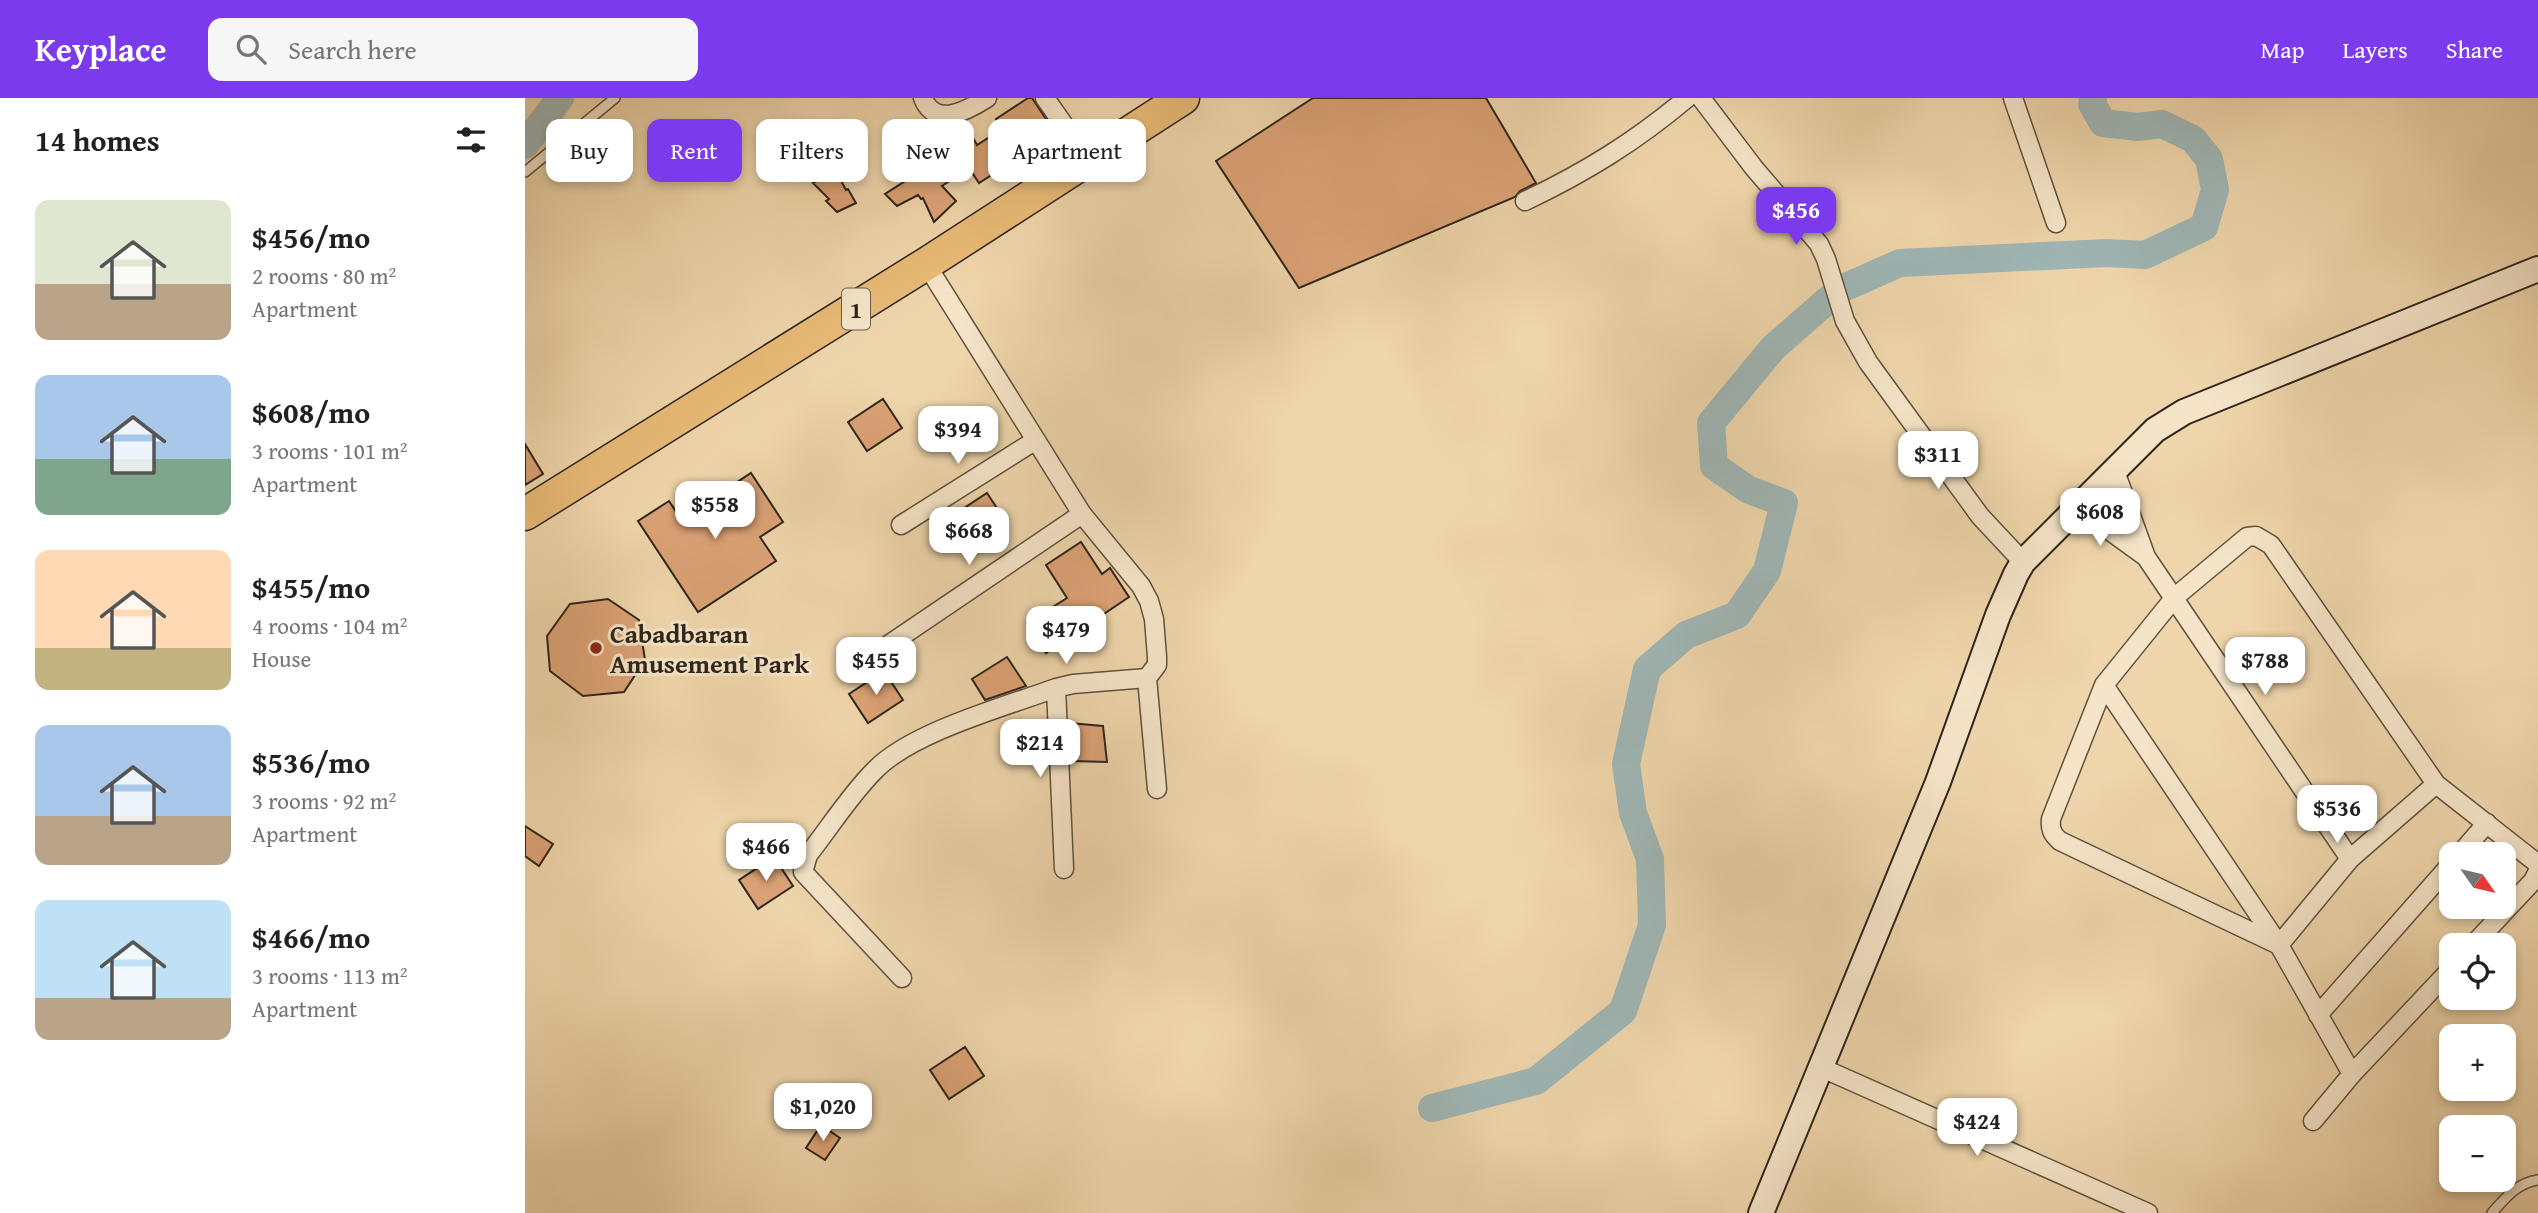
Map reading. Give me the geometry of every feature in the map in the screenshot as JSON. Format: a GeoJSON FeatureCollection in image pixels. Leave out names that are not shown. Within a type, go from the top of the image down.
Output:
{"type":"FeatureCollection","features":[{"type":"Feature","properties":{"kind":"highway","name":"1"},"geometry":{"type":"LineString","coordinates":[[1146,122],[1183,98]]}},
{"type":"Feature","properties":{"kind":"highway","name":"1"},"geometry":{"type":"LineString","coordinates":[[525,514],[1053,182]]}},
{"type":"Feature","properties":{"kind":"street"},"geometry":{"type":"LineString","coordinates":[[923,98],[935,113],[946,116],[967,111],[987,98]]}},
{"type":"Feature","properties":{"kind":"street"},"geometry":{"type":"LineString","coordinates":[[1045,98],[1060,119]]}},
{"type":"Feature","properties":{"kind":"street"},"geometry":{"type":"LineString","coordinates":[[1525,201],[1610,157],[1650,130],[1687,98]]}},
{"type":"Feature","properties":{"kind":"street"},"geometry":{"type":"LineString","coordinates":[[1701,98],[1754,168],[1819,244],[1845,321],[1868,362],[1980,516],[2023,562]]}},
{"type":"Feature","properties":{"kind":"street"},"geometry":{"type":"LineString","coordinates":[[2013,98],[2056,223]]}},
{"type":"Feature","properties":{"kind":"street"},"geometry":{"type":"LineString","coordinates":[[926,264],[1082,514],[1141,586],[1149,601],[1154,619],[1157,657],[1157,665],[1147,678],[1157,789]]}},
{"type":"Feature","properties":{"kind":"street"},"geometry":{"type":"LineString","coordinates":[[1761,1213],[1938,782],[1998,615],[2023,562],[2155,430],[2183,412],[2538,269]]}},
{"type":"Feature","properties":{"kind":"street"},"geometry":{"type":"LineString","coordinates":[[901,525],[1036,440]]}},
{"type":"Feature","properties":{"kind":"street"},"geometry":{"type":"LineString","coordinates":[[2115,471],[2146,557],[2350,859]]}},
{"type":"Feature","properties":{"kind":"street"},"geometry":{"type":"LineString","coordinates":[[2077,507],[2146,557]]}},
{"type":"Feature","properties":{"kind":"street"},"geometry":{"type":"LineString","coordinates":[[878,652],[1082,514]]}},
{"type":"Feature","properties":{"kind":"street"},"geometry":{"type":"LineString","coordinates":[[2279,945],[2053,836],[2050,827],[2104,685],[2175,597],[2247,537],[2256,536],[2271,545],[2436,785],[2538,864]]}},
{"type":"Feature","properties":{"kind":"street"},"geometry":{"type":"LineString","coordinates":[[902,978],[803,872],[808,855],[875,770],[895,753],[925,737],[1056,688],[1073,684],[1147,678]]}},
{"type":"Feature","properties":{"kind":"street"},"geometry":{"type":"LineString","coordinates":[[2104,685],[2279,945],[2352,1074]]}},
{"type":"Feature","properties":{"kind":"street"},"geometry":{"type":"LineString","coordinates":[[1056,688],[1064,869]]}},
{"type":"Feature","properties":{"kind":"street"},"geometry":{"type":"LineString","coordinates":[[2279,945],[2350,859],[2436,785]]}},
{"type":"Feature","properties":{"kind":"street"},"geometry":{"type":"LineString","coordinates":[[2470,842],[2487,823]]}},
{"type":"Feature","properties":{"kind":"street"},"geometry":{"type":"LineString","coordinates":[[2484,933],[2533,881],[2538,872]]}},
{"type":"Feature","properties":{"kind":"street"},"geometry":{"type":"LineString","coordinates":[[2318,1015],[2439,878]]}},
{"type":"Feature","properties":{"kind":"street"},"geometry":{"type":"LineString","coordinates":[[2313,1121],[2352,1074],[2439,982]]}},
{"type":"Feature","properties":{"kind":"street"},"geometry":{"type":"LineString","coordinates":[[1822,1068],[2148,1213]]}},
{"type":"Feature","properties":{"kind":"lane"},"geometry":{"type":"LineString","coordinates":[[525,172],[615,98]]}},
{"type":"Feature","properties":{"kind":"lane"},"geometry":{"type":"LineString","coordinates":[[2492,1213],[2512,1191],[2522,1184],[2538,1180]]}},
{"type":"Feature","properties":{"kind":"building"},"geometry":{"type":"Polygon","coordinates":[[[1032,98],[1046,119],[996,119],[1032,98]]]}},
{"type":"Feature","properties":{"kind":"building"},"geometry":{"type":"Polygon","coordinates":[[[1313,98],[1486,98],[1536,183],[1520,191],[1515,197],[1299,288],[1216,161],[1313,98]]]}},
{"type":"Feature","properties":{"kind":"building"},"geometry":{"type":"Polygon","coordinates":[[[988,138],[988,177],[979,183],[974,176],[974,140],[977,145],[988,138]]]}},
{"type":"Feature","properties":{"kind":"building"},"geometry":{"type":"Polygon","coordinates":[[[842,182],[856,203],[837,212],[826,201],[829,199],[813,183],[842,182]]]}},
{"type":"Feature","properties":{"kind":"building"},"geometry":{"type":"Polygon","coordinates":[[[904,182],[948,182],[942,186],[956,201],[934,222],[923,198],[918,195],[897,206],[885,194],[904,182]]]}},
{"type":"Feature","properties":{"kind":"building"},"geometry":{"type":"Polygon","coordinates":[[[883,399],[902,428],[867,451],[848,422],[883,399]]]}},
{"type":"Feature","properties":{"kind":"building"},"geometry":{"type":"Polygon","coordinates":[[[525,444],[543,474],[525,485],[525,444]]]}},
{"type":"Feature","properties":{"kind":"building"},"geometry":{"type":"Polygon","coordinates":[[[751,473],[783,522],[760,537],[776,561],[698,612],[638,521],[669,501],[681,519],[751,473]]]}},
{"type":"Feature","properties":{"kind":"building"},"geometry":{"type":"Polygon","coordinates":[[[987,493],[1006,522],[971,545],[952,516],[987,493]]]}},
{"type":"Feature","properties":{"kind":"building"},"geometry":{"type":"Polygon","coordinates":[[[1081,542],[1102,574],[1110,568],[1129,597],[1046,653],[1027,623],[1067,598],[1046,565],[1081,542]]]}},
{"type":"Feature","properties":{"kind":"building","name":"Cabadbaran Amusement Park"},"geometry":{"type":"Polygon","coordinates":[[[608,599],[639,620],[645,660],[624,692],[583,696],[550,671],[547,636],[570,604],[608,599]]]}},
{"type":"Feature","properties":{"kind":"building"},"geometry":{"type":"Polygon","coordinates":[[[1007,657],[1026,686],[985,700],[972,679],[1007,657]]]}},
{"type":"Feature","properties":{"kind":"building"},"geometry":{"type":"Polygon","coordinates":[[[884,671],[903,700],[868,723],[849,694],[884,671]]]}},
{"type":"Feature","properties":{"kind":"building"},"geometry":{"type":"Polygon","coordinates":[[[1069,723],[1103,726],[1107,762],[1071,761],[1069,723]]]}},
{"type":"Feature","properties":{"kind":"building"},"geometry":{"type":"Polygon","coordinates":[[[525,826],[553,844],[539,866],[525,856],[525,826]]]}},
{"type":"Feature","properties":{"kind":"building"},"geometry":{"type":"Polygon","coordinates":[[[774,857],[793,886],[758,909],[739,880],[774,857]]]}},
{"type":"Feature","properties":{"kind":"building"},"geometry":{"type":"Polygon","coordinates":[[[965,1047],[984,1076],[949,1099],[930,1070],[965,1047]]]}},
{"type":"Feature","properties":{"kind":"building"},"geometry":{"type":"Polygon","coordinates":[[[821,1125],[840,1138],[825,1160],[806,1148],[821,1125]]]}},
{"type":"Feature","properties":{"kind":"waterway"},"geometry":{"type":"LineString","coordinates":[[525,145],[560,98]]}},
{"type":"Feature","properties":{"kind":"waterway"},"geometry":{"type":"LineString","coordinates":[[1848,286],[1900,263],[2107,253],[2145,255],[2204,227],[2215,190],[2209,159],[2193,139],[2162,124],[2138,127],[2103,123],[2092,104],[2093,98]]}},
{"type":"Feature","properties":{"kind":"waterway"},"geometry":{"type":"LineString","coordinates":[[1432,1108],[1536,1081],[1623,1011],[1652,925],[1650,859],[1633,813],[1626,764],[1647,669],[1686,635],[1737,615],[1767,571],[1784,503],[1749,490],[1714,466],[1711,423],[1773,348],[1829,299]]}},
{"type":"Feature","properties":{"kind":"place","name":"Cabadbaran Amusement Park"},"geometry":{"type":"Point","coordinates":[596,648]}}]}
